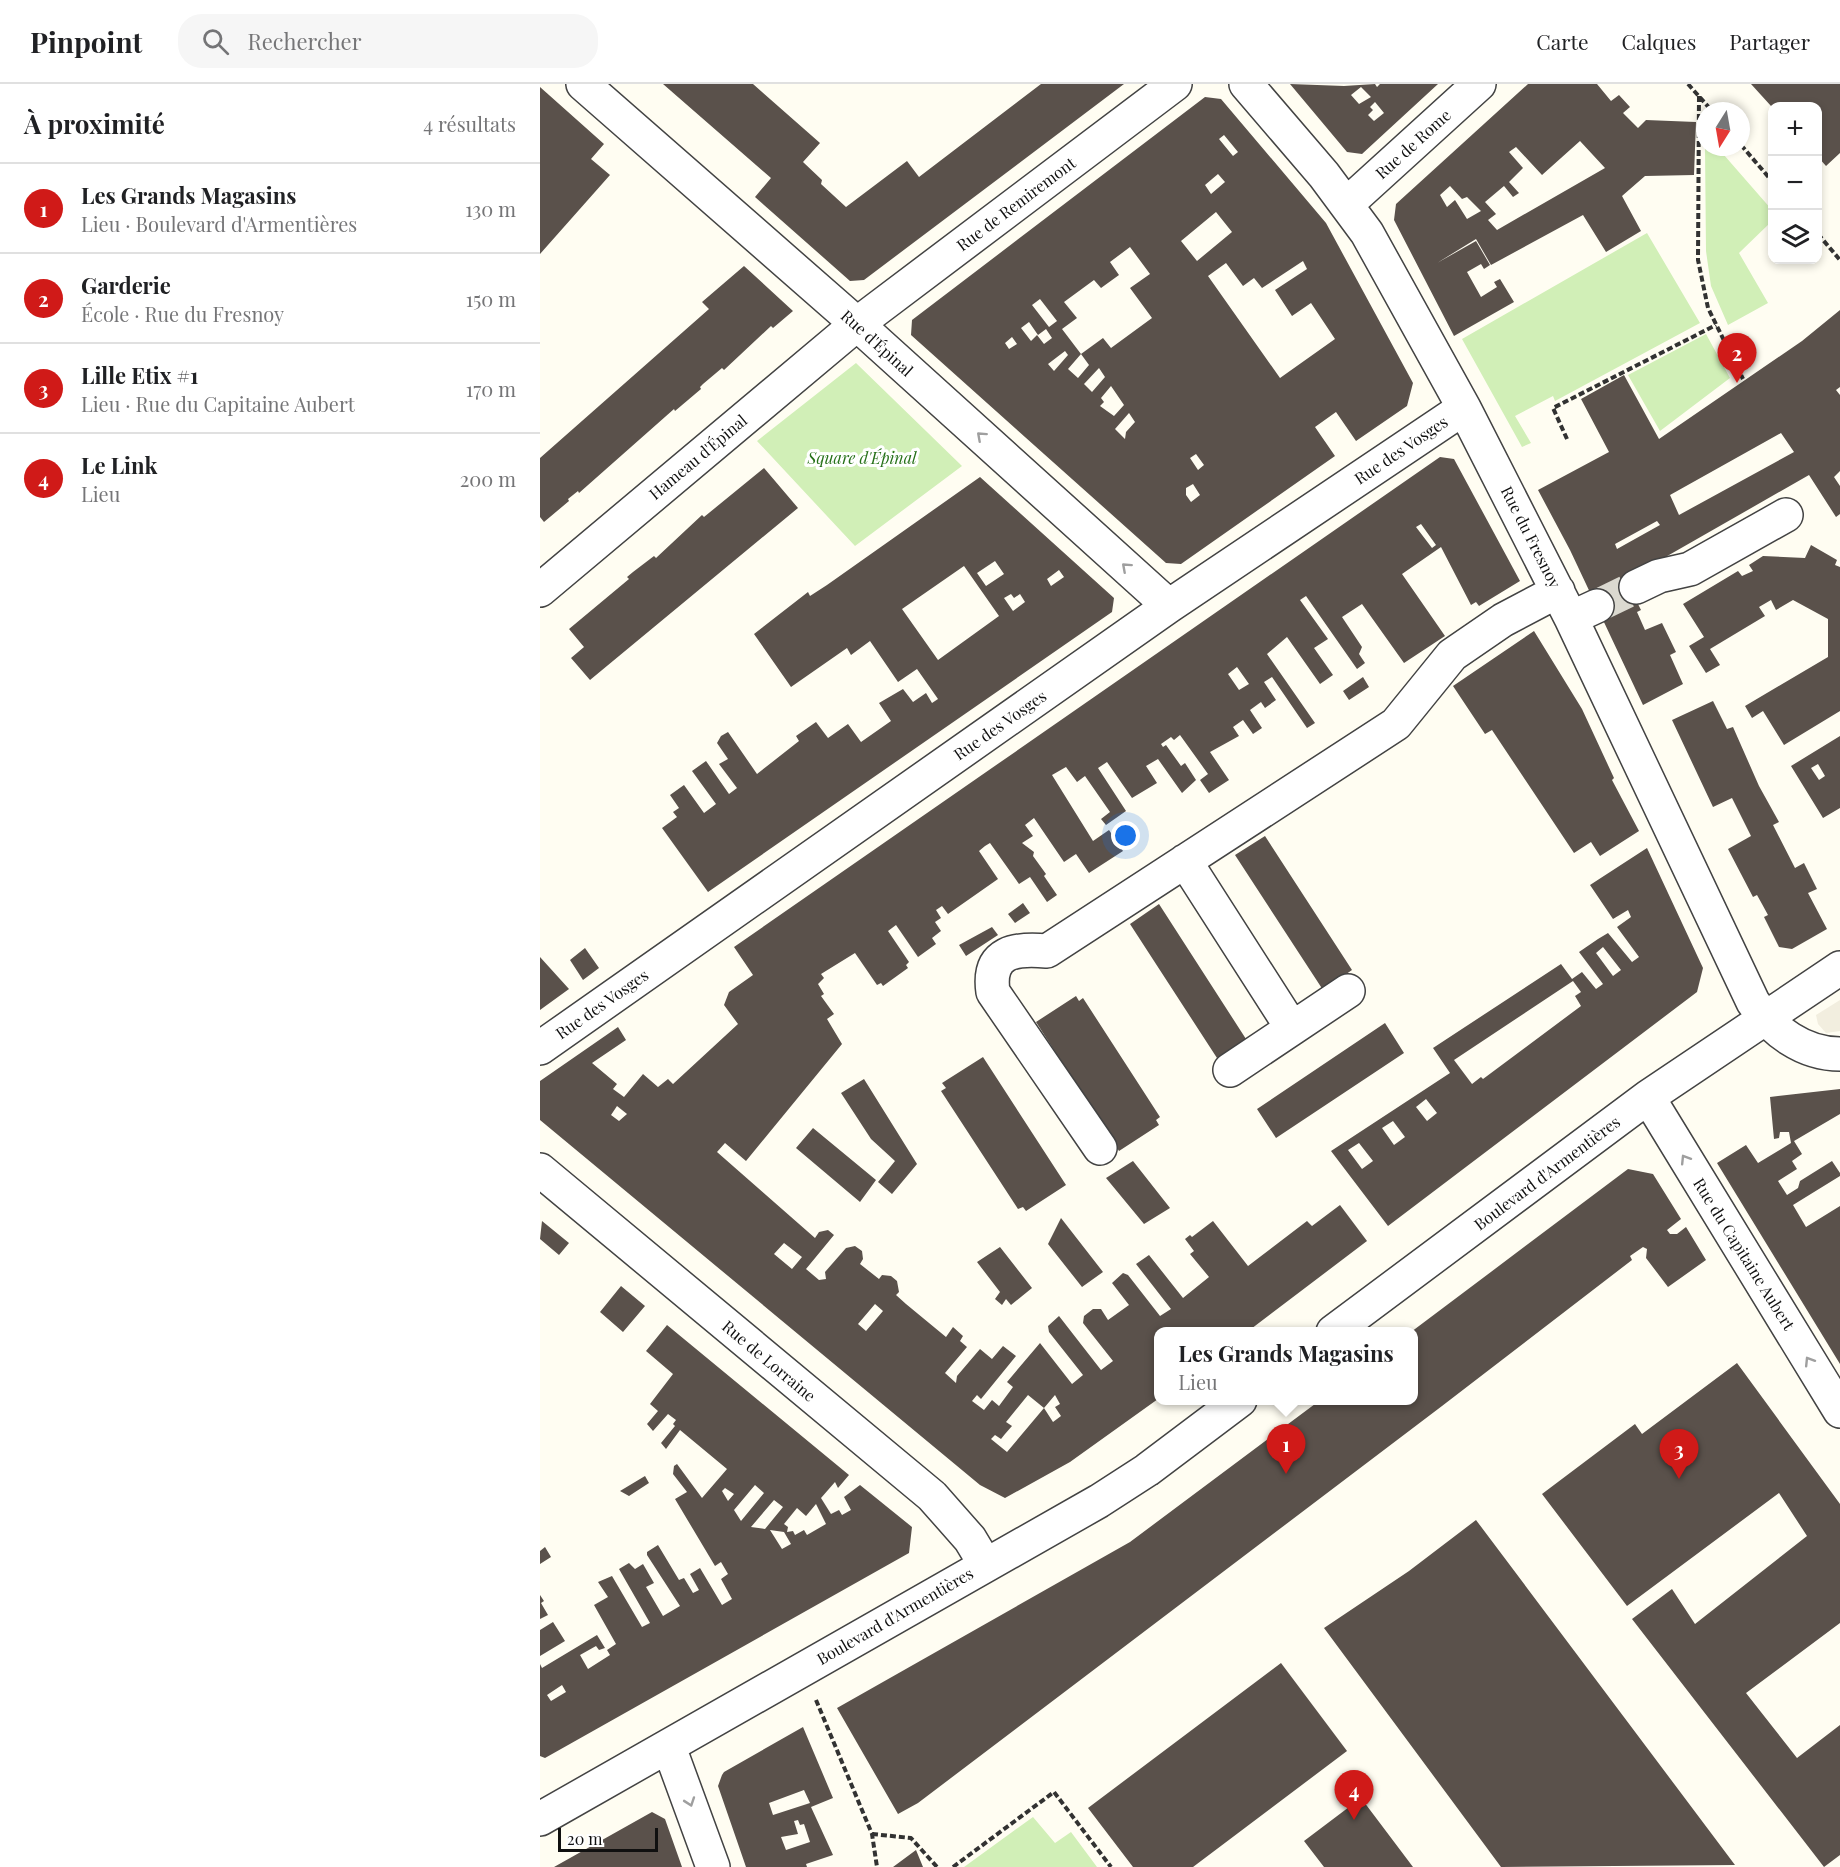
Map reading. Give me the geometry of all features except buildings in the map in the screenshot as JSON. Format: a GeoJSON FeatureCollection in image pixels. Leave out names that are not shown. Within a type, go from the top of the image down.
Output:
{"type":"FeatureCollection","features":[{"type":"Feature","properties":{"kind":"street","name":"Rue d'Épinal"},"geometry":{"type":"LineString","coordinates":[[583,84],[856,324],[1169,606]]}},
{"type":"Feature","properties":{"kind":"street","name":"Rue de Remiremont"},"geometry":{"type":"LineString","coordinates":[[856,324],[1174,84]]}},
{"type":"Feature","properties":{"kind":"street","name":"Rue du Fresnoy"},"geometry":{"type":"LineString","coordinates":[[1246,84],[1347,204],[1367,233],[1575,605],[1753,1002],[1765,1020]]}},
{"type":"Feature","properties":{"kind":"street","name":"Rue de Rome"},"geometry":{"type":"LineString","coordinates":[[1347,204],[1479,84]]}},
{"type":"Feature","properties":{"kind":"street","name":"Hameau d'Épinal"},"geometry":{"type":"LineString","coordinates":[[540,590],[856,324]]}},
{"type":"Feature","properties":{"kind":"street","name":"Rue des Vosges"},"geometry":{"type":"LineString","coordinates":[[540,1048],[1169,606],[1464,408]]}},
{"type":"Feature","properties":{"kind":"street"},"geometry":{"type":"LineString","coordinates":[[1636,587],[1659,576],[1690,568],[1786,515]]}},
{"type":"Feature","properties":{"kind":"street"},"geometry":{"type":"LineString","coordinates":[[1100,1148],[993,992],[991,978],[1002,957],[1013,950],[1047,951],[1396,724],[1452,655],[1503,620],[1575,605]]}},
{"type":"Feature","properties":{"kind":"street"},"geometry":{"type":"LineString","coordinates":[[1185,861],[1292,1028]]}},
{"type":"Feature","properties":{"kind":"street","name":"Boulevard d'Armentières"},"geometry":{"type":"LineString","coordinates":[[1340,1327],[1648,1097],[1840,968]]}},
{"type":"Feature","properties":{"kind":"street"},"geometry":{"type":"LineString","coordinates":[[1230,1070],[1348,991]]}},
{"type":"Feature","properties":{"kind":"street"},"geometry":{"type":"LineString","coordinates":[[1765,1020],[1780,1034],[1797,1043],[1818,1051],[1840,1054]]}},
{"type":"Feature","properties":{"kind":"street","name":"Rue du Capitaine Aubert"},"geometry":{"type":"LineString","coordinates":[[1648,1097],[1840,1411]]}},
{"type":"Feature","properties":{"kind":"street","name":"Rue de Lorraine"},"geometry":{"type":"LineString","coordinates":[[540,1170],[932,1496],[970,1539],[985,1564]]}},
{"type":"Feature","properties":{"kind":"street","name":"Boulevard d'Armentières"},"geometry":{"type":"LineString","coordinates":[[540,1819],[1099,1501],[1147,1470],[1235,1405]]}},
{"type":"Feature","properties":{"kind":"street"},"geometry":{"type":"LineString","coordinates":[[669,1747],[713,1867]]}},
{"type":"Feature","properties":{"kind":"path"},"geometry":{"type":"LineString","coordinates":[[1688,84],[1704,102]]}},
{"type":"Feature","properties":{"kind":"path"},"geometry":{"type":"LineString","coordinates":[[1699,96],[1698,260],[1708,308],[1743,380]]}},
{"type":"Feature","properties":{"kind":"path"},"geometry":{"type":"LineString","coordinates":[[1750,155],[1768,176]]}},
{"type":"Feature","properties":{"kind":"path"},"geometry":{"type":"LineString","coordinates":[[1822,239],[1840,260]]}},
{"type":"Feature","properties":{"kind":"path"},"geometry":{"type":"LineString","coordinates":[[1567,439],[1552,408],[1716,325]]}},
{"type":"Feature","properties":{"kind":"path"},"geometry":{"type":"LineString","coordinates":[[804,1668],[840,1761],[872,1834],[877,1867]]}},
{"type":"Feature","properties":{"kind":"path"},"geometry":{"type":"LineString","coordinates":[[953,1867],[1054,1792],[1111,1867]]}},
{"type":"Feature","properties":{"kind":"path"},"geometry":{"type":"LineString","coordinates":[[872,1834],[911,1838],[938,1867]]}},
{"type":"Feature","properties":{"kind":"green space"},"geometry":{"type":"Polygon","coordinates":[[[1705,156],[1725,156],[1768,205],[1768,225],[1739,253],[1768,303],[1728,325],[1711,286],[1706,251],[1705,156]]]}},
{"type":"Feature","properties":{"kind":"green space"},"geometry":{"type":"Polygon","coordinates":[[[1647,233],[1700,323],[1555,401],[1553,396],[1515,416],[1531,443],[1522,447],[1462,339],[1647,233]]]}},
{"type":"Feature","properties":{"kind":"green space"},"geometry":{"type":"Polygon","coordinates":[[[1706,334],[1730,378],[1660,431],[1628,375],[1706,334]]]}},
{"type":"Feature","properties":{"kind":"green space","name":"Square d'Épinal"},"geometry":{"type":"Polygon","coordinates":[[[856,363],[962,466],[855,546],[757,441],[856,363]]]}},
{"type":"Feature","properties":{"kind":"green space"},"geometry":{"type":"Polygon","coordinates":[[[1033,1817],[1055,1843],[1071,1832],[1097,1867],[964,1867],[1033,1817]]]}},
{"type":"Feature","properties":{"kind":"shaded area"},"geometry":{"type":"Polygon","coordinates":[[[1840,1000],[1840,1031],[1826,1033],[1818,1024],[1816,1015],[1840,1000]]]}},
{"type":"Feature","properties":{"kind":"tunnel"},"geometry":{"type":"LineString","coordinates":[[1597,606],[1636,587]]}},
{"type":"Feature","properties":{"kind":"place","name":"Garderie"},"geometry":{"type":"Point","coordinates":[1737,383]}},
{"type":"Feature","properties":{"kind":"place","name":"Les Grands Magasins"},"geometry":{"type":"Point","coordinates":[1286,1474]}},
{"type":"Feature","properties":{"kind":"place","name":"Lille Etix #1"},"geometry":{"type":"Point","coordinates":[1679,1479]}},
{"type":"Feature","properties":{"kind":"place","name":"Le Link"},"geometry":{"type":"Point","coordinates":[1354,1820]}}]}
